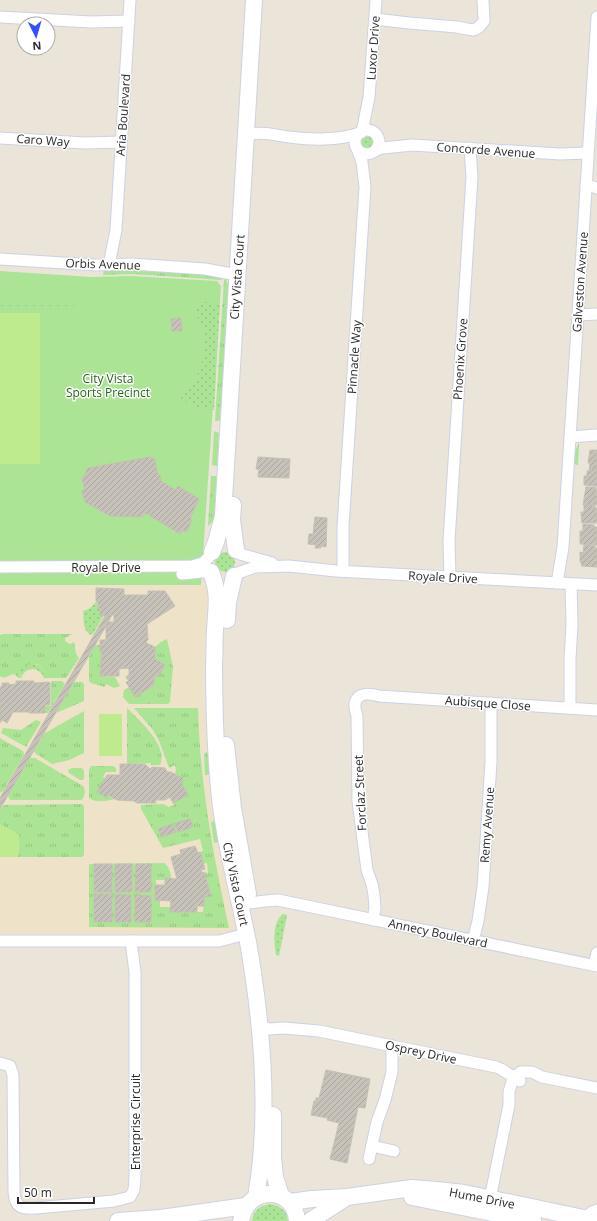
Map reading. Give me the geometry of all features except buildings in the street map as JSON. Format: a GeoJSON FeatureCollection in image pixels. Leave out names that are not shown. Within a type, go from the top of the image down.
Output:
{"type":"FeatureCollection","features":[{"type":"Feature","properties":{"kind":"street","name":"Aria Boulevard"},"geometry":{"type":"LineString","coordinates":[[114,265],[130,0]]}},
{"type":"Feature","properties":{"kind":"street","name":"City Vista Court"},"geometry":{"type":"LineString","coordinates":[[242,1221],[243,1214],[251,1202],[260,1177],[263,1112],[262,1067],[266,1026],[247,938],[246,901],[228,854],[218,777],[214,709],[215,631],[218,600],[211,563],[223,516],[238,271],[254,135],[254,0]]}},
{"type":"Feature","properties":{"kind":"street","name":"City Vista Court"},"geometry":{"type":"LineString","coordinates":[[238,552],[232,520],[254,135],[265,0]]}},
{"type":"Feature","properties":{"kind":"street","name":"Luxor Drive"},"geometry":{"type":"LineString","coordinates":[[376,0],[370,97],[376,144]]}},
{"type":"Feature","properties":{"kind":"street"},"geometry":{"type":"LineString","coordinates":[[375,22],[457,27],[475,22],[478,18],[483,2]]}},
{"type":"Feature","properties":{"kind":"street"},"geometry":{"type":"LineString","coordinates":[[0,16],[128,25]]}},
{"type":"Feature","properties":{"kind":"street","name":"Galveston Avenue"},"geometry":{"type":"LineString","coordinates":[[567,708],[572,625],[568,583],[562,547],[578,310],[591,190],[588,156],[595,69],[597,17]]}},
{"type":"Feature","properties":{"kind":"street","name":"Luxor Drive"},"geometry":{"type":"LineString","coordinates":[[361,132],[370,97]]}},
{"type":"Feature","properties":{"kind":"street"},"geometry":{"type":"LineString","coordinates":[[254,135],[328,140],[357,149],[365,154],[376,144],[372,132],[361,132],[347,137],[328,140]]}},
{"type":"Feature","properties":{"kind":"street"},"geometry":{"type":"LineString","coordinates":[[357,149],[356,140],[361,132]]}},
{"type":"Feature","properties":{"kind":"street","name":"Caro Way"},"geometry":{"type":"LineString","coordinates":[[0,138],[121,146]]}},
{"type":"Feature","properties":{"kind":"street","name":"Concorde Avenue"},"geometry":{"type":"LineString","coordinates":[[376,144],[388,140],[412,145],[588,156]]}},
{"type":"Feature","properties":{"kind":"street","name":"Pinnacle Way"},"geometry":{"type":"LineString","coordinates":[[365,187],[376,144]]}},
{"type":"Feature","properties":{"kind":"street","name":"Phoenix Grove"},"geometry":{"type":"LineString","coordinates":[[446,577],[472,177],[470,160],[474,148]]}},
{"type":"Feature","properties":{"kind":"street","name":"Pinnacle Way"},"geometry":{"type":"LineString","coordinates":[[339,571],[365,187],[362,162],[357,149]]}},
{"type":"Feature","properties":{"kind":"street","name":"Orbis Avenue"},"geometry":{"type":"LineString","coordinates":[[0,259],[238,271]]}},
{"type":"Feature","properties":{"kind":"street"},"geometry":{"type":"LineString","coordinates":[[578,310],[597,309]]}},
{"type":"Feature","properties":{"kind":"street"},"geometry":{"type":"LineString","coordinates":[[578,310],[597,314]]}},
{"type":"Feature","properties":{"kind":"street"},"geometry":{"type":"LineString","coordinates":[[570,433],[597,435]]}},
{"type":"Feature","properties":{"kind":"street"},"geometry":{"type":"LineString","coordinates":[[221,546],[232,547],[238,552],[266,562],[289,566],[255,567],[225,579],[215,576],[211,563],[221,546]]}},
{"type":"Feature","properties":{"kind":"street"},"geometry":{"type":"LineString","coordinates":[[236,574],[242,564],[238,552]]}},
{"type":"Feature","properties":{"kind":"street","name":"Royale Drive"},"geometry":{"type":"LineString","coordinates":[[0,567],[192,566],[203,563],[211,563]]}},
{"type":"Feature","properties":{"kind":"street","name":"Royale Drive"},"geometry":{"type":"LineString","coordinates":[[0,574],[193,574],[211,563]]}},
{"type":"Feature","properties":{"kind":"street","name":"Royale Drive"},"geometry":{"type":"LineString","coordinates":[[289,566],[339,571],[597,585]]}},
{"type":"Feature","properties":{"kind":"street","name":"City Vista Court"},"geometry":{"type":"LineString","coordinates":[[236,574],[227,611],[225,726],[233,808],[246,901],[263,972],[266,1026],[272,1086],[273,1157],[275,1177],[285,1199],[294,1209],[297,1221]]}},
{"type":"Feature","properties":{"kind":"street","name":"Aubisque Close"},"geometry":{"type":"LineString","coordinates":[[360,700],[379,696],[597,710]]}},
{"type":"Feature","properties":{"kind":"street","name":"Forclaz Street"},"geometry":{"type":"LineString","coordinates":[[360,700],[358,716],[358,801],[367,870],[372,884],[375,908],[368,919]]}},
{"type":"Feature","properties":{"kind":"street","name":"Remy Avenue"},"geometry":{"type":"LineString","coordinates":[[477,941],[484,919],[483,887],[494,704]]}},
{"type":"Feature","properties":{"kind":"street","name":"Annecy Boulevard"},"geometry":{"type":"LineString","coordinates":[[246,901],[264,895],[278,900],[595,966]]}},
{"type":"Feature","properties":{"kind":"street"},"geometry":{"type":"LineString","coordinates":[[0,941],[219,941],[224,943],[232,943],[247,938]]}},
{"type":"Feature","properties":{"kind":"street","name":"Enterprise Circuit"},"geometry":{"type":"LineString","coordinates":[[0,1063],[10,1066],[13,1075],[14,1192],[16,1202],[19,1206],[25,1208],[36,1208],[130,1197],[134,1190],[135,1177],[135,941]]}},
{"type":"Feature","properties":{"kind":"street"},"geometry":{"type":"LineString","coordinates":[[595,966],[597,953]]}},
{"type":"Feature","properties":{"kind":"street","name":"Osprey Drive"},"geometry":{"type":"LineString","coordinates":[[266,1026],[283,1021],[294,1023],[319,1031],[496,1067],[517,1079]]}},
{"type":"Feature","properties":{"kind":"street"},"geometry":{"type":"LineString","coordinates":[[369,1159],[377,1122],[388,1091],[397,1047]]}},
{"type":"Feature","properties":{"kind":"street"},"geometry":{"type":"LineString","coordinates":[[489,1205],[509,1105],[517,1079],[542,1077],[597,1088]]}},
{"type":"Feature","properties":{"kind":"street"},"geometry":{"type":"LineString","coordinates":[[372,1146],[394,1151]]}},
{"type":"Feature","properties":{"kind":"street","name":"Hume Drive"},"geometry":{"type":"LineString","coordinates":[[251,1202],[264,1194],[273,1194],[285,1199],[312,1199],[347,1197],[412,1188],[453,1191],[533,1221]]}},
{"type":"Feature","properties":{"kind":"street","name":"Hume Drive"},"geometry":{"type":"LineString","coordinates":[[310,1221],[347,1197]]}},
{"type":"Feature","properties":{"kind":"street"},"geometry":{"type":"LineString","coordinates":[[118,1221],[161,1218],[251,1202]]}},
{"type":"Feature","properties":{"kind":"street","name":"Hume Drive"},"geometry":{"type":"LineString","coordinates":[[489,1205],[590,1218]]}},
{"type":"Feature","properties":{"kind":"street"},"geometry":{"type":"LineString","coordinates":[[161,1218],[202,1221]]}},
{"type":"Feature","properties":{"kind":"shaded area"},"geometry":{"type":"Polygon","coordinates":[[[0,585],[208,585],[203,688],[208,777],[236,934],[0,934],[0,585]]]}},
{"type":"Feature","properties":{"kind":"green space"},"geometry":{"type":"Polygon","coordinates":[[[365,136],[369,136],[373,142],[369,148],[365,148],[361,144],[361,140],[365,136]]]}},
{"type":"Feature","properties":{"kind":"green space"},"geometry":{"type":"Polygon","coordinates":[[[104,270],[217,275],[221,276],[222,280],[132,274],[103,275],[104,270]]]}},
{"type":"Feature","properties":{"kind":"green space","name":"City Vista Sports Precinct"},"geometry":{"type":"Polygon","coordinates":[[[0,271],[91,277],[131,276],[217,281],[221,286],[201,585],[0,585],[0,271]]]}},
{"type":"Feature","properties":{"kind":"green space"},"geometry":{"type":"Polygon","coordinates":[[[226,279],[229,287],[220,420],[215,421],[224,280],[226,279]]]}},
{"type":"Feature","properties":{"kind":"green space"},"geometry":{"type":"Polygon","coordinates":[[[205,302],[220,303],[214,410],[204,409],[188,403],[180,397],[187,391],[197,376],[203,358],[203,330],[200,321],[191,308],[205,302]]]}},
{"type":"Feature","properties":{"kind":"green space"},"geometry":{"type":"Polygon","coordinates":[[[0,304],[76,304],[76,305],[0,306],[0,304]]]}},
{"type":"Feature","properties":{"kind":"green space"},"geometry":{"type":"Polygon","coordinates":[[[0,313],[40,313],[40,464],[0,464],[0,313]]]}},
{"type":"Feature","properties":{"kind":"green space"},"geometry":{"type":"Polygon","coordinates":[[[214,431],[219,433],[217,466],[212,465],[214,431]]]}},
{"type":"Feature","properties":{"kind":"green space"},"geometry":{"type":"Polygon","coordinates":[[[579,443],[578,465],[574,464],[575,451],[579,443]]]}},
{"type":"Feature","properties":{"kind":"green space"},"geometry":{"type":"Polygon","coordinates":[[[211,476],[217,476],[215,504],[216,518],[208,526],[211,476]]]}},
{"type":"Feature","properties":{"kind":"green space"},"geometry":{"type":"Polygon","coordinates":[[[225,552],[232,555],[235,562],[232,569],[225,572],[218,569],[215,562],[218,555],[225,552]]]}},
{"type":"Feature","properties":{"kind":"green space"},"geometry":{"type":"Polygon","coordinates":[[[97,601],[98,608],[104,615],[91,635],[85,628],[83,611],[89,609],[97,601]]]}},
{"type":"Feature","properties":{"kind":"green space"},"geometry":{"type":"Polygon","coordinates":[[[73,634],[65,638],[65,641],[70,644],[74,642],[76,654],[79,658],[66,678],[46,678],[43,669],[36,664],[19,674],[19,678],[14,674],[2,677],[0,676],[0,635],[73,634]]]}},
{"type":"Feature","properties":{"kind":"green space"},"geometry":{"type":"Polygon","coordinates":[[[167,639],[173,667],[170,702],[168,704],[129,704],[123,697],[124,690],[129,687],[135,697],[154,685],[154,676],[159,676],[165,665],[155,659],[155,647],[167,639]]]}},
{"type":"Feature","properties":{"kind":"green space"},"geometry":{"type":"Polygon","coordinates":[[[95,645],[100,645],[100,652],[102,652],[100,676],[115,677],[120,686],[114,688],[106,684],[105,687],[89,681],[89,657],[95,645]]]}},
{"type":"Feature","properties":{"kind":"green space"},"geometry":{"type":"Polygon","coordinates":[[[31,664],[42,668],[45,672],[46,678],[44,678],[39,671],[32,669],[26,671],[21,678],[19,678],[20,670],[31,664]]]}},
{"type":"Feature","properties":{"kind":"green space"},"geometry":{"type":"Polygon","coordinates":[[[51,681],[62,681],[65,684],[48,713],[45,713],[45,706],[51,706],[51,681]]]}},
{"type":"Feature","properties":{"kind":"green space"},"geometry":{"type":"Polygon","coordinates":[[[74,682],[82,682],[84,684],[84,701],[56,713],[74,682]]]}},
{"type":"Feature","properties":{"kind":"green space"},"geometry":{"type":"Polygon","coordinates":[[[127,708],[145,726],[157,742],[162,758],[160,765],[151,765],[151,763],[127,764],[127,708]]]}},
{"type":"Feature","properties":{"kind":"green space"},"geometry":{"type":"Polygon","coordinates":[[[134,708],[198,708],[204,791],[229,928],[89,927],[90,864],[164,863],[171,874],[171,878],[156,880],[155,900],[160,900],[160,907],[171,907],[171,912],[203,912],[204,897],[211,895],[204,872],[208,873],[207,863],[203,864],[200,852],[203,851],[200,839],[163,848],[141,809],[141,805],[163,804],[169,807],[174,805],[173,803],[188,795],[182,785],[182,777],[176,776],[175,774],[175,765],[169,768],[159,741],[153,730],[134,708]]]}},
{"type":"Feature","properties":{"kind":"green space"},"geometry":{"type":"Polygon","coordinates":[[[84,711],[84,753],[69,760],[52,764],[35,753],[34,751],[45,733],[84,711]]]}},
{"type":"Feature","properties":{"kind":"green space"},"geometry":{"type":"Polygon","coordinates":[[[99,714],[122,714],[122,756],[99,756],[99,714]]]}},
{"type":"Feature","properties":{"kind":"green space"},"geometry":{"type":"Polygon","coordinates":[[[36,720],[41,722],[26,747],[1,733],[3,728],[21,730],[36,720]]]}},
{"type":"Feature","properties":{"kind":"green space"},"geometry":{"type":"Polygon","coordinates":[[[0,738],[23,751],[24,755],[3,791],[0,793],[0,738]]]}},
{"type":"Feature","properties":{"kind":"green space"},"geometry":{"type":"Polygon","coordinates":[[[208,752],[212,758],[210,774],[205,775],[204,753],[208,752]]]}},
{"type":"Feature","properties":{"kind":"green space"},"geometry":{"type":"Polygon","coordinates":[[[30,758],[35,758],[83,786],[85,792],[82,799],[10,800],[8,796],[30,758]]]}},
{"type":"Feature","properties":{"kind":"green space"},"geometry":{"type":"Polygon","coordinates":[[[91,766],[113,766],[116,768],[116,772],[106,772],[103,777],[105,778],[97,792],[107,798],[108,796],[115,799],[98,801],[89,798],[89,770],[91,766]]]}},
{"type":"Feature","properties":{"kind":"green space"},"geometry":{"type":"Polygon","coordinates":[[[72,768],[82,768],[84,771],[83,780],[80,780],[69,773],[68,770],[72,768]]]}},
{"type":"Feature","properties":{"kind":"green space"},"geometry":{"type":"Polygon","coordinates":[[[82,804],[84,806],[84,855],[82,857],[18,857],[19,835],[0,824],[0,810],[4,805],[82,804]]]}},
{"type":"Feature","properties":{"kind":"green space"},"geometry":{"type":"Polygon","coordinates":[[[215,821],[222,838],[219,842],[214,843],[211,822],[215,821]]]}},
{"type":"Feature","properties":{"kind":"green space"},"geometry":{"type":"Polygon","coordinates":[[[0,824],[19,835],[18,857],[0,857],[0,824]]]}},
{"type":"Feature","properties":{"kind":"green space"},"geometry":{"type":"Polygon","coordinates":[[[283,914],[287,915],[279,956],[276,955],[275,927],[279,918],[283,914]]]}},
{"type":"Feature","properties":{"kind":"green space"},"geometry":{"type":"Polygon","coordinates":[[[269,1204],[282,1209],[286,1214],[288,1221],[252,1221],[254,1214],[258,1210],[269,1204]]]}}]}
